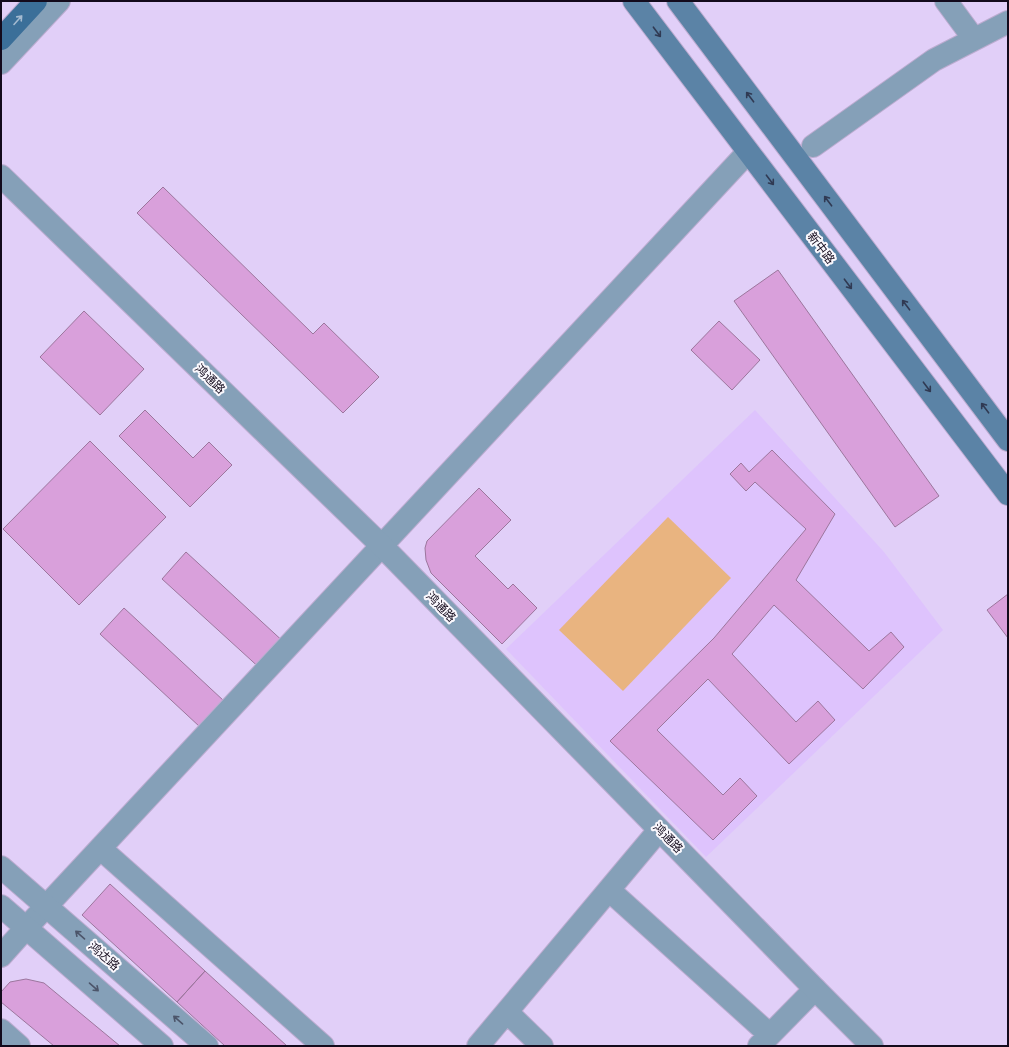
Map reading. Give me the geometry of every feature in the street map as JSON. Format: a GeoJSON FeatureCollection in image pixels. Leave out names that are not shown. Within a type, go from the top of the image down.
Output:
{"type":"FeatureCollection","features":[{"type":"Feature","properties":{"kind":"main road"},"geometry":{"type":"LineString","coordinates":[[1,39],[36,1]]}},
{"type":"Feature","properties":{"kind":"main road","name":"新中路"},"geometry":{"type":"LineString","coordinates":[[634,1],[1008,494]]}},
{"type":"Feature","properties":{"kind":"main road"},"geometry":{"type":"LineString","coordinates":[[678,1],[1008,440]]}},
{"type":"Feature","properties":{"kind":"street"},"geometry":{"type":"LineString","coordinates":[[1,63],[59,1]]}},
{"type":"Feature","properties":{"kind":"street"},"geometry":{"type":"LineString","coordinates":[[946,1],[974,39]]}},
{"type":"Feature","properties":{"kind":"street"},"geometry":{"type":"LineString","coordinates":[[813,146],[934,60],[1008,22]]}},
{"type":"Feature","properties":{"kind":"street"},"geometry":{"type":"LineString","coordinates":[[1,956],[748,152]]}},
{"type":"Feature","properties":{"kind":"street","name":"鸿通路"},"geometry":{"type":"LineString","coordinates":[[1,176],[382,547],[872,1046]]}},
{"type":"Feature","properties":{"kind":"street"},"geometry":{"type":"LineString","coordinates":[[478,1046],[659,830]]}},
{"type":"Feature","properties":{"kind":"street"},"geometry":{"type":"LineString","coordinates":[[101,849],[323,1046]]}},
{"type":"Feature","properties":{"kind":"street","name":"鸿达路"},"geometry":{"type":"LineString","coordinates":[[1,866],[207,1046]]}},
{"type":"Feature","properties":{"kind":"street"},"geometry":{"type":"LineString","coordinates":[[609,890],[765,1040],[815,989]]}},
{"type":"Feature","properties":{"kind":"street"},"geometry":{"type":"LineString","coordinates":[[1,906],[162,1046]]}},
{"type":"Feature","properties":{"kind":"street"},"geometry":{"type":"LineString","coordinates":[[507,1012],[542,1046]]}},
{"type":"Feature","properties":{"kind":"street"},"geometry":{"type":"LineString","coordinates":[[1,1030],[19,1046]]}},
{"type":"Feature","properties":{"kind":"shaded area"},"geometry":{"type":"Polygon","coordinates":[[[755,410],[884,552],[943,630],[706,857],[506,649],[755,410]]]}},
{"type":"Feature","properties":{"kind":"shaded area"},"geometry":{"type":"Polygon","coordinates":[[[668,517],[731,578],[623,691],[559,630],[668,517]]]}},
{"type":"Feature","properties":{"kind":"building"},"geometry":{"type":"Polygon","coordinates":[[[163,187],[313,334],[324,323],[379,377],[343,413],[137,213],[163,187]]]}},
{"type":"Feature","properties":{"kind":"building"},"geometry":{"type":"Polygon","coordinates":[[[778,270],[939,496],[895,527],[734,301],[778,270]]]}},
{"type":"Feature","properties":{"kind":"building"},"geometry":{"type":"Polygon","coordinates":[[[84,311],[144,369],[100,415],[40,357],[84,311]]]}},
{"type":"Feature","properties":{"kind":"building"},"geometry":{"type":"Polygon","coordinates":[[[719,321],[760,360],[732,390],[691,350],[719,321]]]}},
{"type":"Feature","properties":{"kind":"building"},"geometry":{"type":"Polygon","coordinates":[[[145,410],[193,458],[209,442],[232,465],[190,507],[119,436],[145,410]]]}},
{"type":"Feature","properties":{"kind":"building"},"geometry":{"type":"Polygon","coordinates":[[[90,441],[166,517],[79,605],[3,529],[90,441]]]}},
{"type":"Feature","properties":{"kind":"building"},"geometry":{"type":"Polygon","coordinates":[[[772,450],[835,514],[796,580],[869,651],[891,632],[904,647],[863,689],[774,605],[732,654],[796,722],[818,701],[835,720],[789,764],[708,679],[657,730],[723,795],[740,778],[757,796],[713,840],[610,741],[714,638],[806,529],[755,482],[746,491],[730,474],[741,463],[749,472],[772,450]]]}},
{"type":"Feature","properties":{"kind":"building"},"geometry":{"type":"Polygon","coordinates":[[[479,488],[511,520],[475,556],[508,589],[513,584],[537,608],[502,644],[431,573],[426,560],[425,548],[427,541],[479,488]]]}},
{"type":"Feature","properties":{"kind":"building"},"geometry":{"type":"Polygon","coordinates":[[[186,552],[287,645],[263,671],[162,579],[186,552]]]}},
{"type":"Feature","properties":{"kind":"building"},"geometry":{"type":"Polygon","coordinates":[[[1008,594],[1008,638],[987,610],[1008,594]]]}},
{"type":"Feature","properties":{"kind":"building"},"geometry":{"type":"Polygon","coordinates":[[[124,608],[224,701],[200,727],[100,634],[124,608]]]}},
{"type":"Feature","properties":{"kind":"building"},"geometry":{"type":"Polygon","coordinates":[[[110,884],[205,971],[177,1002],[82,915],[110,884]]]}},
{"type":"Feature","properties":{"kind":"building"},"geometry":{"type":"Polygon","coordinates":[[[205,971],[287,1046],[225,1046],[177,1002],[205,971]]]}},
{"type":"Feature","properties":{"kind":"building"},"geometry":{"type":"Polygon","coordinates":[[[26,979],[44,983],[120,1046],[54,1046],[1,1002],[1,992],[10,982],[26,979]]]}}]}
